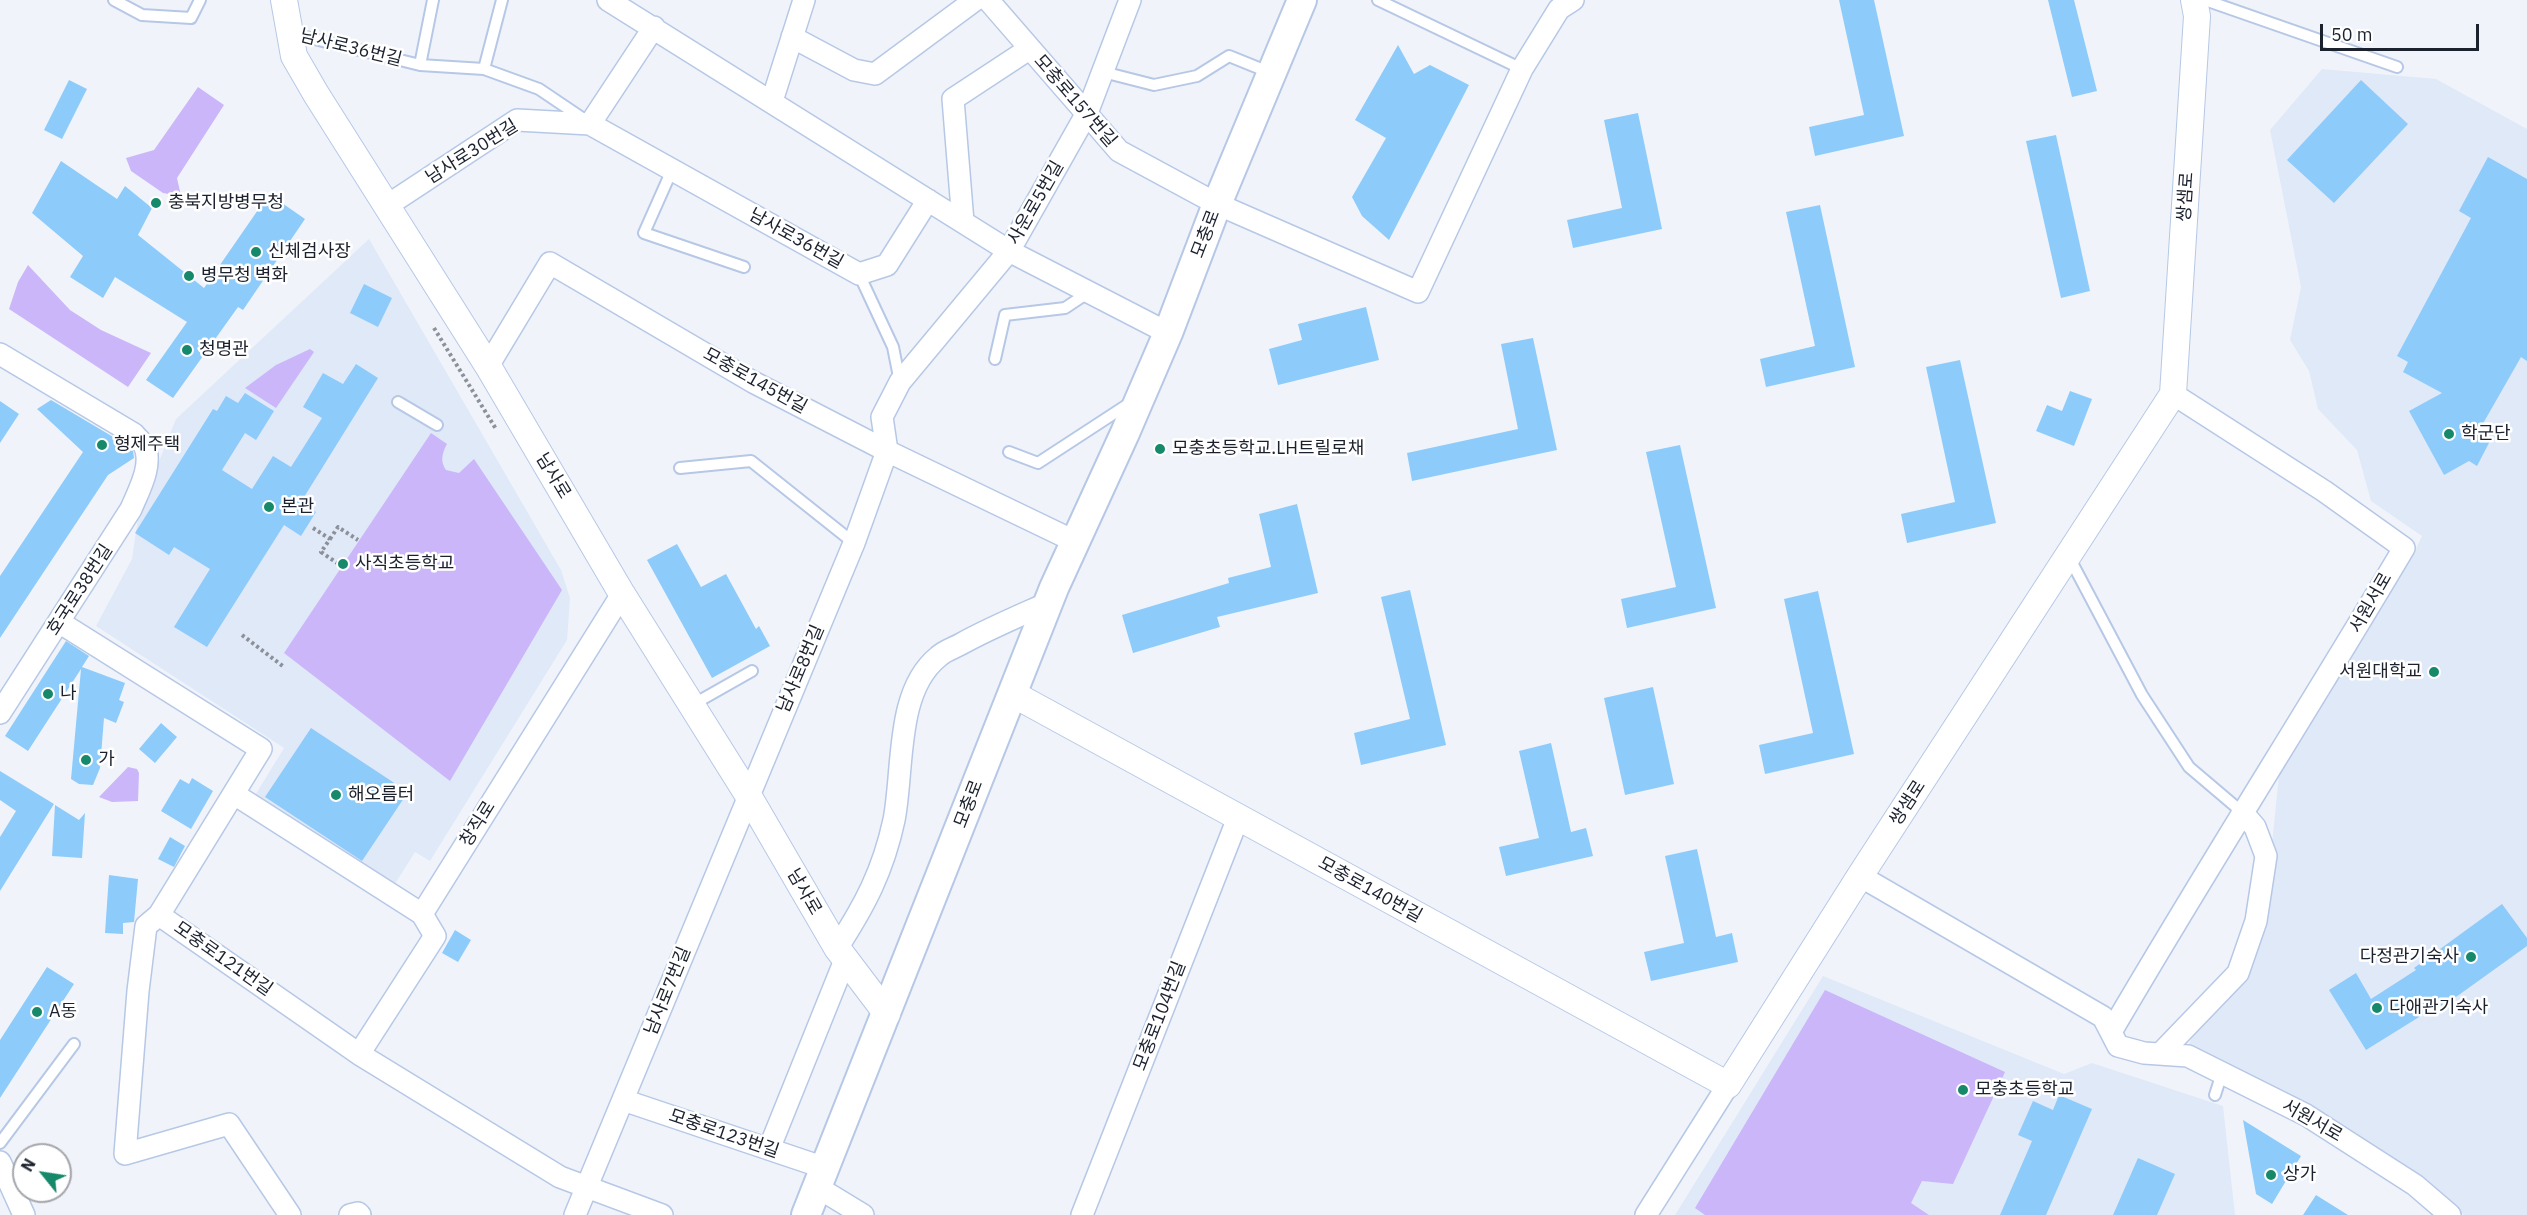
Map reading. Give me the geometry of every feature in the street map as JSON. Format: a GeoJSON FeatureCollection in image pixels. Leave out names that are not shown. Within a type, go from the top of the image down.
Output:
{"type":"FeatureCollection","features":[{"type":"Feature","properties":{"kind":"main road","name":"모충로"},"geometry":{"type":"LineString","coordinates":[[806,1215],[1048,603],[1168,333],[1217,204],[1302,3]]}},
{"type":"Feature","properties":{"kind":"street","name":"남사로"},"geometry":{"type":"LineString","coordinates":[[284,0],[294,56],[305,75],[488,366],[622,594],[748,795],[841,954],[886,1014]]}},
{"type":"Feature","properties":{"kind":"street"},"geometry":{"type":"LineString","coordinates":[[608,0],[1009,251],[1168,333]]}},
{"type":"Feature","properties":{"kind":"street"},"geometry":{"type":"LineString","coordinates":[[772,101],[804,0]]}},
{"type":"Feature","properties":{"kind":"street"},"geometry":{"type":"LineString","coordinates":[[792,37],[854,70],[875,74],[975,0]]}},
{"type":"Feature","properties":{"kind":"street","name":"모충로157번길"},"geometry":{"type":"LineString","coordinates":[[988,0],[1119,151],[1217,204],[1418,292],[1522,69]]}},
{"type":"Feature","properties":{"kind":"street","name":"사운로5번길"},"geometry":{"type":"LineString","coordinates":[[887,451],[882,417],[900,382],[1009,251],[1087,113],[1130,0]]}},
{"type":"Feature","properties":{"kind":"street"},"geometry":{"type":"LineString","coordinates":[[1522,69],[1558,9],[1573,0]]}},
{"type":"Feature","properties":{"kind":"street","name":"쌍샘로"},"geometry":{"type":"LineString","coordinates":[[1646,1215],[1860,876],[2173,394],[2197,16],[2194,0]]}},
{"type":"Feature","properties":{"kind":"street"},"geometry":{"type":"LineString","coordinates":[[590,124],[654,27]]}},
{"type":"Feature","properties":{"kind":"street","name":"모충로157번길"},"geometry":{"type":"LineString","coordinates":[[963,222],[953,99],[1029,49]]}},
{"type":"Feature","properties":{"kind":"street","name":"남사로30번길"},"geometry":{"type":"LineString","coordinates":[[388,205],[517,120],[590,124]]}},
{"type":"Feature","properties":{"kind":"street","name":"남사로36번길"},"geometry":{"type":"LineString","coordinates":[[590,124],[859,274],[887,265],[928,200]]}},
{"type":"Feature","properties":{"kind":"street","name":"모충로145번길"},"geometry":{"type":"LineString","coordinates":[[488,366],[550,263],[753,382],[887,451],[1074,542]]}},
{"type":"Feature","properties":{"kind":"street","name":"호국로38번길"},"geometry":{"type":"LineString","coordinates":[[0,354],[134,434],[144,445],[147,460],[143,479],[131,509],[0,713]]}},
{"type":"Feature","properties":{"kind":"street","name":"서원서로"},"geometry":{"type":"LineString","coordinates":[[2111,1032],[2242,812],[2329,675],[2404,548],[2324,491],[2173,394]]}},
{"type":"Feature","properties":{"kind":"street","name":"남사로8번길"},"geometry":{"type":"LineString","coordinates":[[748,795],[854,543],[887,451]]}},
{"type":"Feature","properties":{"kind":"street","name":"창직로"},"geometry":{"type":"LineString","coordinates":[[422,914],[622,594]]}},
{"type":"Feature","properties":{"kind":"street"},"geometry":{"type":"LineString","coordinates":[[769,1149],[841,954],[882,864],[894,821],[906,716],[913,690],[922,674],[938,656],[989,628],[1048,603]]}},
{"type":"Feature","properties":{"kind":"street","name":"모충로121번길"},"geometry":{"type":"LineString","coordinates":[[59,622],[261,749],[159,915],[359,1054],[560,1177],[663,1215]]}},
{"type":"Feature","properties":{"kind":"street","name":"모충로140번길"},"geometry":{"type":"LineString","coordinates":[[1012,694],[1728,1085]]}},
{"type":"Feature","properties":{"kind":"street"},"geometry":{"type":"LineString","coordinates":[[234,794],[422,914],[435,936],[359,1054]]}},
{"type":"Feature","properties":{"kind":"street","name":"남사로7번길"},"geometry":{"type":"LineString","coordinates":[[575,1215],[748,795]]}},
{"type":"Feature","properties":{"kind":"street"},"geometry":{"type":"LineString","coordinates":[[2160,1054],[2238,973],[2256,921],[2266,856],[2255,827],[2242,812]]}},
{"type":"Feature","properties":{"kind":"street","name":"모충로104번길"},"geometry":{"type":"LineString","coordinates":[[1082,1215],[1238,818]]}},
{"type":"Feature","properties":{"kind":"street","name":"서원서로"},"geometry":{"type":"LineString","coordinates":[[1860,876],[2103,1017],[2118,1046],[2144,1053],[2188,1056],[2306,1115],[2415,1185],[2450,1215]]}},
{"type":"Feature","properties":{"kind":"street"},"geometry":{"type":"LineString","coordinates":[[159,915],[146,926],[138,992],[125,1154],[229,1124],[290,1215]]}},
{"type":"Feature","properties":{"kind":"street","name":"모충로123번길"},"geometry":{"type":"LineString","coordinates":[[623,1100],[769,1149],[821,1177],[863,1215]]}},
{"type":"Feature","properties":{"kind":"street"},"geometry":{"type":"LineString","coordinates":[[0,1162],[24,1215]]}},
{"type":"Feature","properties":{"kind":"street"},"geometry":{"type":"LineString","coordinates":[[350,1215],[358,1213],[360,1215]]}},
{"type":"Feature","properties":{"kind":"lane"},"geometry":{"type":"LineString","coordinates":[[114,0],[142,15],[191,18],[200,0]]}},
{"type":"Feature","properties":{"kind":"lane"},"geometry":{"type":"LineString","coordinates":[[420,65],[433,0]]}},
{"type":"Feature","properties":{"kind":"lane"},"geometry":{"type":"LineString","coordinates":[[484,69],[502,0]]}},
{"type":"Feature","properties":{"kind":"lane"},"geometry":{"type":"LineString","coordinates":[[1378,0],[1522,69]]}},
{"type":"Feature","properties":{"kind":"lane"},"geometry":{"type":"LineString","coordinates":[[2205,0],[2397,67]]}},
{"type":"Feature","properties":{"kind":"lane","name":"남사로36번길"},"geometry":{"type":"LineString","coordinates":[[290,33],[420,65],[484,69],[538,89],[590,124]]}},
{"type":"Feature","properties":{"kind":"lane"},"geometry":{"type":"LineString","coordinates":[[1102,72],[1154,85],[1197,76],[1229,56],[1272,73]]}},
{"type":"Feature","properties":{"kind":"lane"},"geometry":{"type":"LineString","coordinates":[[672,170],[644,233],[744,267]]}},
{"type":"Feature","properties":{"kind":"lane"},"geometry":{"type":"LineString","coordinates":[[859,274],[893,347],[900,382]]}},
{"type":"Feature","properties":{"kind":"lane"},"geometry":{"type":"LineString","coordinates":[[995,358],[1005,315],[1065,308],[1089,292]]}},
{"type":"Feature","properties":{"kind":"lane"},"geometry":{"type":"LineString","coordinates":[[1009,452],[1038,463],[1141,396]]}},
{"type":"Feature","properties":{"kind":"lane"},"geometry":{"type":"LineString","coordinates":[[398,402],[437,425]]}},
{"type":"Feature","properties":{"kind":"lane"},"geometry":{"type":"LineString","coordinates":[[680,468],[751,461],[854,543]]}},
{"type":"Feature","properties":{"kind":"lane"},"geometry":{"type":"LineString","coordinates":[[2069,556],[2142,695],[2189,767],[2242,812]]}},
{"type":"Feature","properties":{"kind":"lane"},"geometry":{"type":"LineString","coordinates":[[692,705],[752,671]]}},
{"type":"Feature","properties":{"kind":"lane"},"geometry":{"type":"LineString","coordinates":[[0,1143],[74,1044]]}},
{"type":"Feature","properties":{"kind":"lane"},"geometry":{"type":"LineString","coordinates":[[2215,1095],[2222,1073]]}},
{"type":"Feature","properties":{"kind":"path"},"geometry":{"type":"LineString","coordinates":[[434,328],[500,436]]}},
{"type":"Feature","properties":{"kind":"path"},"geometry":{"type":"LineString","coordinates":[[340,565],[321,552],[338,527],[358,540]]}},
{"type":"Feature","properties":{"kind":"path"},"geometry":{"type":"LineString","coordinates":[[313,528],[330,540]]}},
{"type":"Feature","properties":{"kind":"path"},"geometry":{"type":"LineString","coordinates":[[242,635],[284,667]]}},
{"type":"Feature","properties":{"kind":"shaded area","name":"서원대학교"},"geometry":{"type":"Polygon","coordinates":[[[2322,69],[2436,79],[2527,129],[2527,1215],[2464,1215],[2421,1179],[2188,1046],[2200,1021],[2225,994],[2256,953],[2268,883],[2280,765],[2319,708],[2422,536],[2371,501],[2357,450],[2318,409],[2309,371],[2290,340],[2301,287],[2270,130],[2322,69]]]}},
{"type":"Feature","properties":{"kind":"shaded area"},"geometry":{"type":"Polygon","coordinates":[[[198,87],[224,105],[177,178],[181,196],[163,193],[131,171],[126,158],[154,150],[198,87]]]}},
{"type":"Feature","properties":{"kind":"shaded area","name":"사직초등학교"},"geometry":{"type":"Polygon","coordinates":[[[369,239],[561,570],[570,598],[567,640],[430,861],[415,852],[393,887],[254,797],[284,748],[96,626],[132,559],[139,511],[176,419],[369,239]]]}},
{"type":"Feature","properties":{"kind":"shaded area"},"geometry":{"type":"Polygon","coordinates":[[[28,265],[70,310],[101,330],[151,353],[128,387],[9,309],[18,282],[28,265]]]}},
{"type":"Feature","properties":{"kind":"shaded area"},"geometry":{"type":"Polygon","coordinates":[[[310,349],[314,352],[276,408],[245,388],[276,365],[310,349]]]}},
{"type":"Feature","properties":{"kind":"shaded area"},"geometry":{"type":"Polygon","coordinates":[[[431,433],[447,444],[442,457],[446,470],[459,473],[474,459],[562,590],[450,781],[284,653],[431,433]]]}},
{"type":"Feature","properties":{"kind":"shaded area"},"geometry":{"type":"Polygon","coordinates":[[[128,767],[137,769],[139,773],[138,801],[112,802],[99,797],[128,767]]]}},
{"type":"Feature","properties":{"kind":"shaded area","name":"모충초등학교"},"geometry":{"type":"Polygon","coordinates":[[[1823,976],[2064,1074],[2092,1063],[2223,1106],[2235,1215],[1675,1215],[1823,976]]]}},
{"type":"Feature","properties":{"kind":"shaded area"},"geometry":{"type":"Polygon","coordinates":[[[1825,990],[2005,1072],[1953,1184],[1922,1181],[1911,1203],[1929,1215],[1705,1215],[1695,1208],[1825,990]]]}},
{"type":"Feature","properties":{"kind":"building"},"geometry":{"type":"Polygon","coordinates":[[[1839,0],[1874,0],[1904,136],[1815,156],[1809,127],[1864,115],[1839,0]]]}},
{"type":"Feature","properties":{"kind":"building"},"geometry":{"type":"Polygon","coordinates":[[[2048,0],[2074,0],[2097,91],[2072,97],[2048,0]]]}},
{"type":"Feature","properties":{"kind":"building"},"geometry":{"type":"Polygon","coordinates":[[[1398,45],[1414,74],[1430,65],[1469,85],[1389,240],[1362,216],[1352,197],[1386,138],[1355,120],[1398,45]]]}},
{"type":"Feature","properties":{"kind":"building"},"geometry":{"type":"Polygon","coordinates":[[[69,80],[87,89],[62,139],[44,130],[69,80]]]}},
{"type":"Feature","properties":{"kind":"building"},"geometry":{"type":"Polygon","coordinates":[[[2361,80],[2408,124],[2334,203],[2287,160],[2361,80]]]}},
{"type":"Feature","properties":{"kind":"building"},"geometry":{"type":"Polygon","coordinates":[[[1638,113],[1662,229],[1573,248],[1567,220],[1622,208],[1604,120],[1638,113]]]}},
{"type":"Feature","properties":{"kind":"building"},"geometry":{"type":"Polygon","coordinates":[[[2056,135],[2090,291],[2061,298],[2026,141],[2056,135]]]}},
{"type":"Feature","properties":{"kind":"building"},"geometry":{"type":"Polygon","coordinates":[[[2488,157],[2527,179],[2527,361],[2521,357],[2477,434],[2490,441],[2477,466],[2469,461],[2444,475],[2409,411],[2442,393],[2403,372],[2408,362],[2397,356],[2471,218],[2459,211],[2488,157]]]}},
{"type":"Feature","properties":{"kind":"building"},"geometry":{"type":"Polygon","coordinates":[[[61,161],[117,199],[125,186],[152,208],[138,235],[204,288],[269,194],[305,219],[243,310],[238,307],[173,398],[146,380],[187,322],[115,277],[103,298],[70,277],[83,256],[32,213],[61,161]]]}},
{"type":"Feature","properties":{"kind":"building"},"geometry":{"type":"Polygon","coordinates":[[[1820,205],[1855,367],[1766,387],[1760,359],[1815,346],[1786,212],[1820,205]]]}},
{"type":"Feature","properties":{"kind":"building"},"geometry":{"type":"Polygon","coordinates":[[[364,284],[392,298],[378,327],[350,313],[364,284]]]}},
{"type":"Feature","properties":{"kind":"building"},"geometry":{"type":"Polygon","coordinates":[[[1366,307],[1379,360],[1278,385],[1269,349],[1302,340],[1298,324],[1366,307]]]}},
{"type":"Feature","properties":{"kind":"building"},"geometry":{"type":"Polygon","coordinates":[[[1533,338],[1557,450],[1412,481],[1407,453],[1518,429],[1501,344],[1533,338]]]}},
{"type":"Feature","properties":{"kind":"building"},"geometry":{"type":"Polygon","coordinates":[[[1960,360],[1996,523],[1907,543],[1901,514],[1955,502],[1926,367],[1960,360]]]}},
{"type":"Feature","properties":{"kind":"building","name":"본관"},"geometry":{"type":"Polygon","coordinates":[[[356,364],[378,378],[301,502],[316,512],[301,536],[284,525],[207,647],[174,627],[210,569],[174,547],[169,555],[135,533],[213,409],[217,411],[226,396],[238,403],[245,393],[274,411],[256,440],[245,433],[222,470],[252,489],[273,456],[291,467],[322,418],[303,407],[323,373],[343,384],[356,364]]]}},
{"type":"Feature","properties":{"kind":"building"},"geometry":{"type":"Polygon","coordinates":[[[2070,391],[2092,399],[2074,446],[2036,431],[2047,405],[2062,411],[2070,391]]]}},
{"type":"Feature","properties":{"kind":"building"},"geometry":{"type":"Polygon","coordinates":[[[51,400],[125,444],[133,451],[134,458],[108,475],[0,638],[0,576],[83,452],[37,409],[51,400]]]}},
{"type":"Feature","properties":{"kind":"building"},"geometry":{"type":"Polygon","coordinates":[[[0,401],[19,414],[0,443],[0,401]]]}},
{"type":"Feature","properties":{"kind":"building"},"geometry":{"type":"Polygon","coordinates":[[[1680,445],[1716,608],[1627,628],[1621,599],[1676,587],[1646,452],[1680,445]]]}},
{"type":"Feature","properties":{"kind":"building"},"geometry":{"type":"Polygon","coordinates":[[[1297,504],[1318,593],[1217,617],[1220,627],[1133,653],[1122,615],[1229,583],[1228,578],[1271,567],[1259,514],[1297,504]]]}},
{"type":"Feature","properties":{"kind":"building"},"geometry":{"type":"Polygon","coordinates":[[[677,544],[701,587],[726,574],[756,629],[759,626],[770,646],[712,678],[647,560],[677,544]]]}},
{"type":"Feature","properties":{"kind":"building"},"geometry":{"type":"Polygon","coordinates":[[[1410,590],[1446,745],[1361,765],[1354,733],[1410,719],[1381,597],[1410,590]]]}},
{"type":"Feature","properties":{"kind":"building"},"geometry":{"type":"Polygon","coordinates":[[[1818,591],[1854,754],[1765,774],[1759,745],[1813,733],[1784,599],[1818,591]]]}},
{"type":"Feature","properties":{"kind":"building"},"geometry":{"type":"Polygon","coordinates":[[[66,641],[89,656],[82,667],[125,683],[119,700],[124,702],[116,723],[104,718],[100,768],[93,785],[79,784],[71,779],[81,669],[28,751],[5,736],[66,641]]]}},
{"type":"Feature","properties":{"kind":"building"},"geometry":{"type":"Polygon","coordinates":[[[1653,687],[1674,784],[1625,795],[1604,698],[1653,687]]]}},
{"type":"Feature","properties":{"kind":"building"},"geometry":{"type":"Polygon","coordinates":[[[161,723],[177,737],[155,763],[139,749],[161,723]]]}},
{"type":"Feature","properties":{"kind":"building","name":"해오름터"},"geometry":{"type":"Polygon","coordinates":[[[311,728],[408,792],[362,861],[265,797],[311,728]]]}},
{"type":"Feature","properties":{"kind":"building"},"geometry":{"type":"Polygon","coordinates":[[[1551,743],[1571,832],[1586,828],[1593,856],[1506,876],[1499,847],[1539,838],[1519,751],[1551,743]]]}},
{"type":"Feature","properties":{"kind":"building"},"geometry":{"type":"Polygon","coordinates":[[[0,771],[54,804],[0,891],[0,837],[16,811],[0,800],[0,771]]]}},
{"type":"Feature","properties":{"kind":"building"},"geometry":{"type":"Polygon","coordinates":[[[192,778],[213,791],[191,829],[161,811],[180,779],[189,784],[192,778]]]}},
{"type":"Feature","properties":{"kind":"building"},"geometry":{"type":"Polygon","coordinates":[[[55,805],[79,820],[85,813],[82,858],[52,856],[55,805]]]}},
{"type":"Feature","properties":{"kind":"building"},"geometry":{"type":"Polygon","coordinates":[[[170,837],[185,846],[174,867],[158,859],[170,837]]]}},
{"type":"Feature","properties":{"kind":"building"},"geometry":{"type":"Polygon","coordinates":[[[1697,849],[1716,937],[1732,933],[1738,962],[1651,981],[1644,952],[1684,943],[1665,856],[1697,849]]]}},
{"type":"Feature","properties":{"kind":"building"},"geometry":{"type":"Polygon","coordinates":[[[109,875],[138,879],[134,922],[123,923],[123,934],[105,933],[109,875]]]}},
{"type":"Feature","properties":{"kind":"building"},"geometry":{"type":"Polygon","coordinates":[[[2502,904],[2527,938],[2527,946],[2442,1007],[2440,1004],[2366,1050],[2329,990],[2356,973],[2371,999],[2416,970],[2414,968],[2502,904]]]}},
{"type":"Feature","properties":{"kind":"building"},"geometry":{"type":"Polygon","coordinates":[[[455,930],[471,940],[458,962],[442,953],[455,930]]]}},
{"type":"Feature","properties":{"kind":"building","name":"A동"},"geometry":{"type":"Polygon","coordinates":[[[47,967],[74,984],[0,1098],[0,1040],[47,967]]]}},
{"type":"Feature","properties":{"kind":"building"},"geometry":{"type":"Polygon","coordinates":[[[2059,1095],[2092,1109],[2046,1215],[2000,1215],[2032,1141],[2018,1135],[2033,1101],[2053,1110],[2059,1095]]]}},
{"type":"Feature","properties":{"kind":"building","name":"상가"},"geometry":{"type":"Polygon","coordinates":[[[2243,1120],[2301,1156],[2272,1204],[2256,1194],[2243,1120]]]}},
{"type":"Feature","properties":{"kind":"building"},"geometry":{"type":"Polygon","coordinates":[[[2138,1158],[2175,1174],[2157,1215],[2113,1215],[2138,1158]]]}},
{"type":"Feature","properties":{"kind":"building"},"geometry":{"type":"Polygon","coordinates":[[[2316,1195],[2348,1215],[2303,1215],[2316,1195]]]}},
{"type":"Feature","properties":{"kind":"place","name":"충북지방병무청"},"geometry":{"type":"Point","coordinates":[156,203]}},
{"type":"Feature","properties":{"kind":"place","name":"신체검사장"},"geometry":{"type":"Point","coordinates":[256,252]}},
{"type":"Feature","properties":{"kind":"place","name":"병무청 벽화"},"geometry":{"type":"Point","coordinates":[189,276]}},
{"type":"Feature","properties":{"kind":"place","name":"청명관"},"geometry":{"type":"Point","coordinates":[187,350]}},
{"type":"Feature","properties":{"kind":"place","name":"학군단"},"geometry":{"type":"Point","coordinates":[2449,434]}},
{"type":"Feature","properties":{"kind":"place","name":"형제주택"},"geometry":{"type":"Point","coordinates":[102,445]}},
{"type":"Feature","properties":{"kind":"place","name":"모충초등학교.LH트릴로채"},"geometry":{"type":"Point","coordinates":[1160,449]}},
{"type":"Feature","properties":{"kind":"place","name":"본관"},"geometry":{"type":"Point","coordinates":[269,507]}},
{"type":"Feature","properties":{"kind":"place","name":"사직초등학교"},"geometry":{"type":"Point","coordinates":[343,564]}},
{"type":"Feature","properties":{"kind":"place","name":"서원대학교"},"geometry":{"type":"Point","coordinates":[2434,672]}},
{"type":"Feature","properties":{"kind":"place","name":"나"},"geometry":{"type":"Point","coordinates":[48,694]}},
{"type":"Feature","properties":{"kind":"place","name":"가"},"geometry":{"type":"Point","coordinates":[86,760]}},
{"type":"Feature","properties":{"kind":"place","name":"해오름터"},"geometry":{"type":"Point","coordinates":[336,795]}},
{"type":"Feature","properties":{"kind":"place","name":"다정관기숙사"},"geometry":{"type":"Point","coordinates":[2471,957]}},
{"type":"Feature","properties":{"kind":"place","name":"다애관기숙사"},"geometry":{"type":"Point","coordinates":[2377,1008]}},
{"type":"Feature","properties":{"kind":"place","name":"A동"},"geometry":{"type":"Point","coordinates":[37,1012]}},
{"type":"Feature","properties":{"kind":"place","name":"모충초등학교"},"geometry":{"type":"Point","coordinates":[1963,1090]}},
{"type":"Feature","properties":{"kind":"place","name":"상가"},"geometry":{"type":"Point","coordinates":[2271,1175]}}]}
